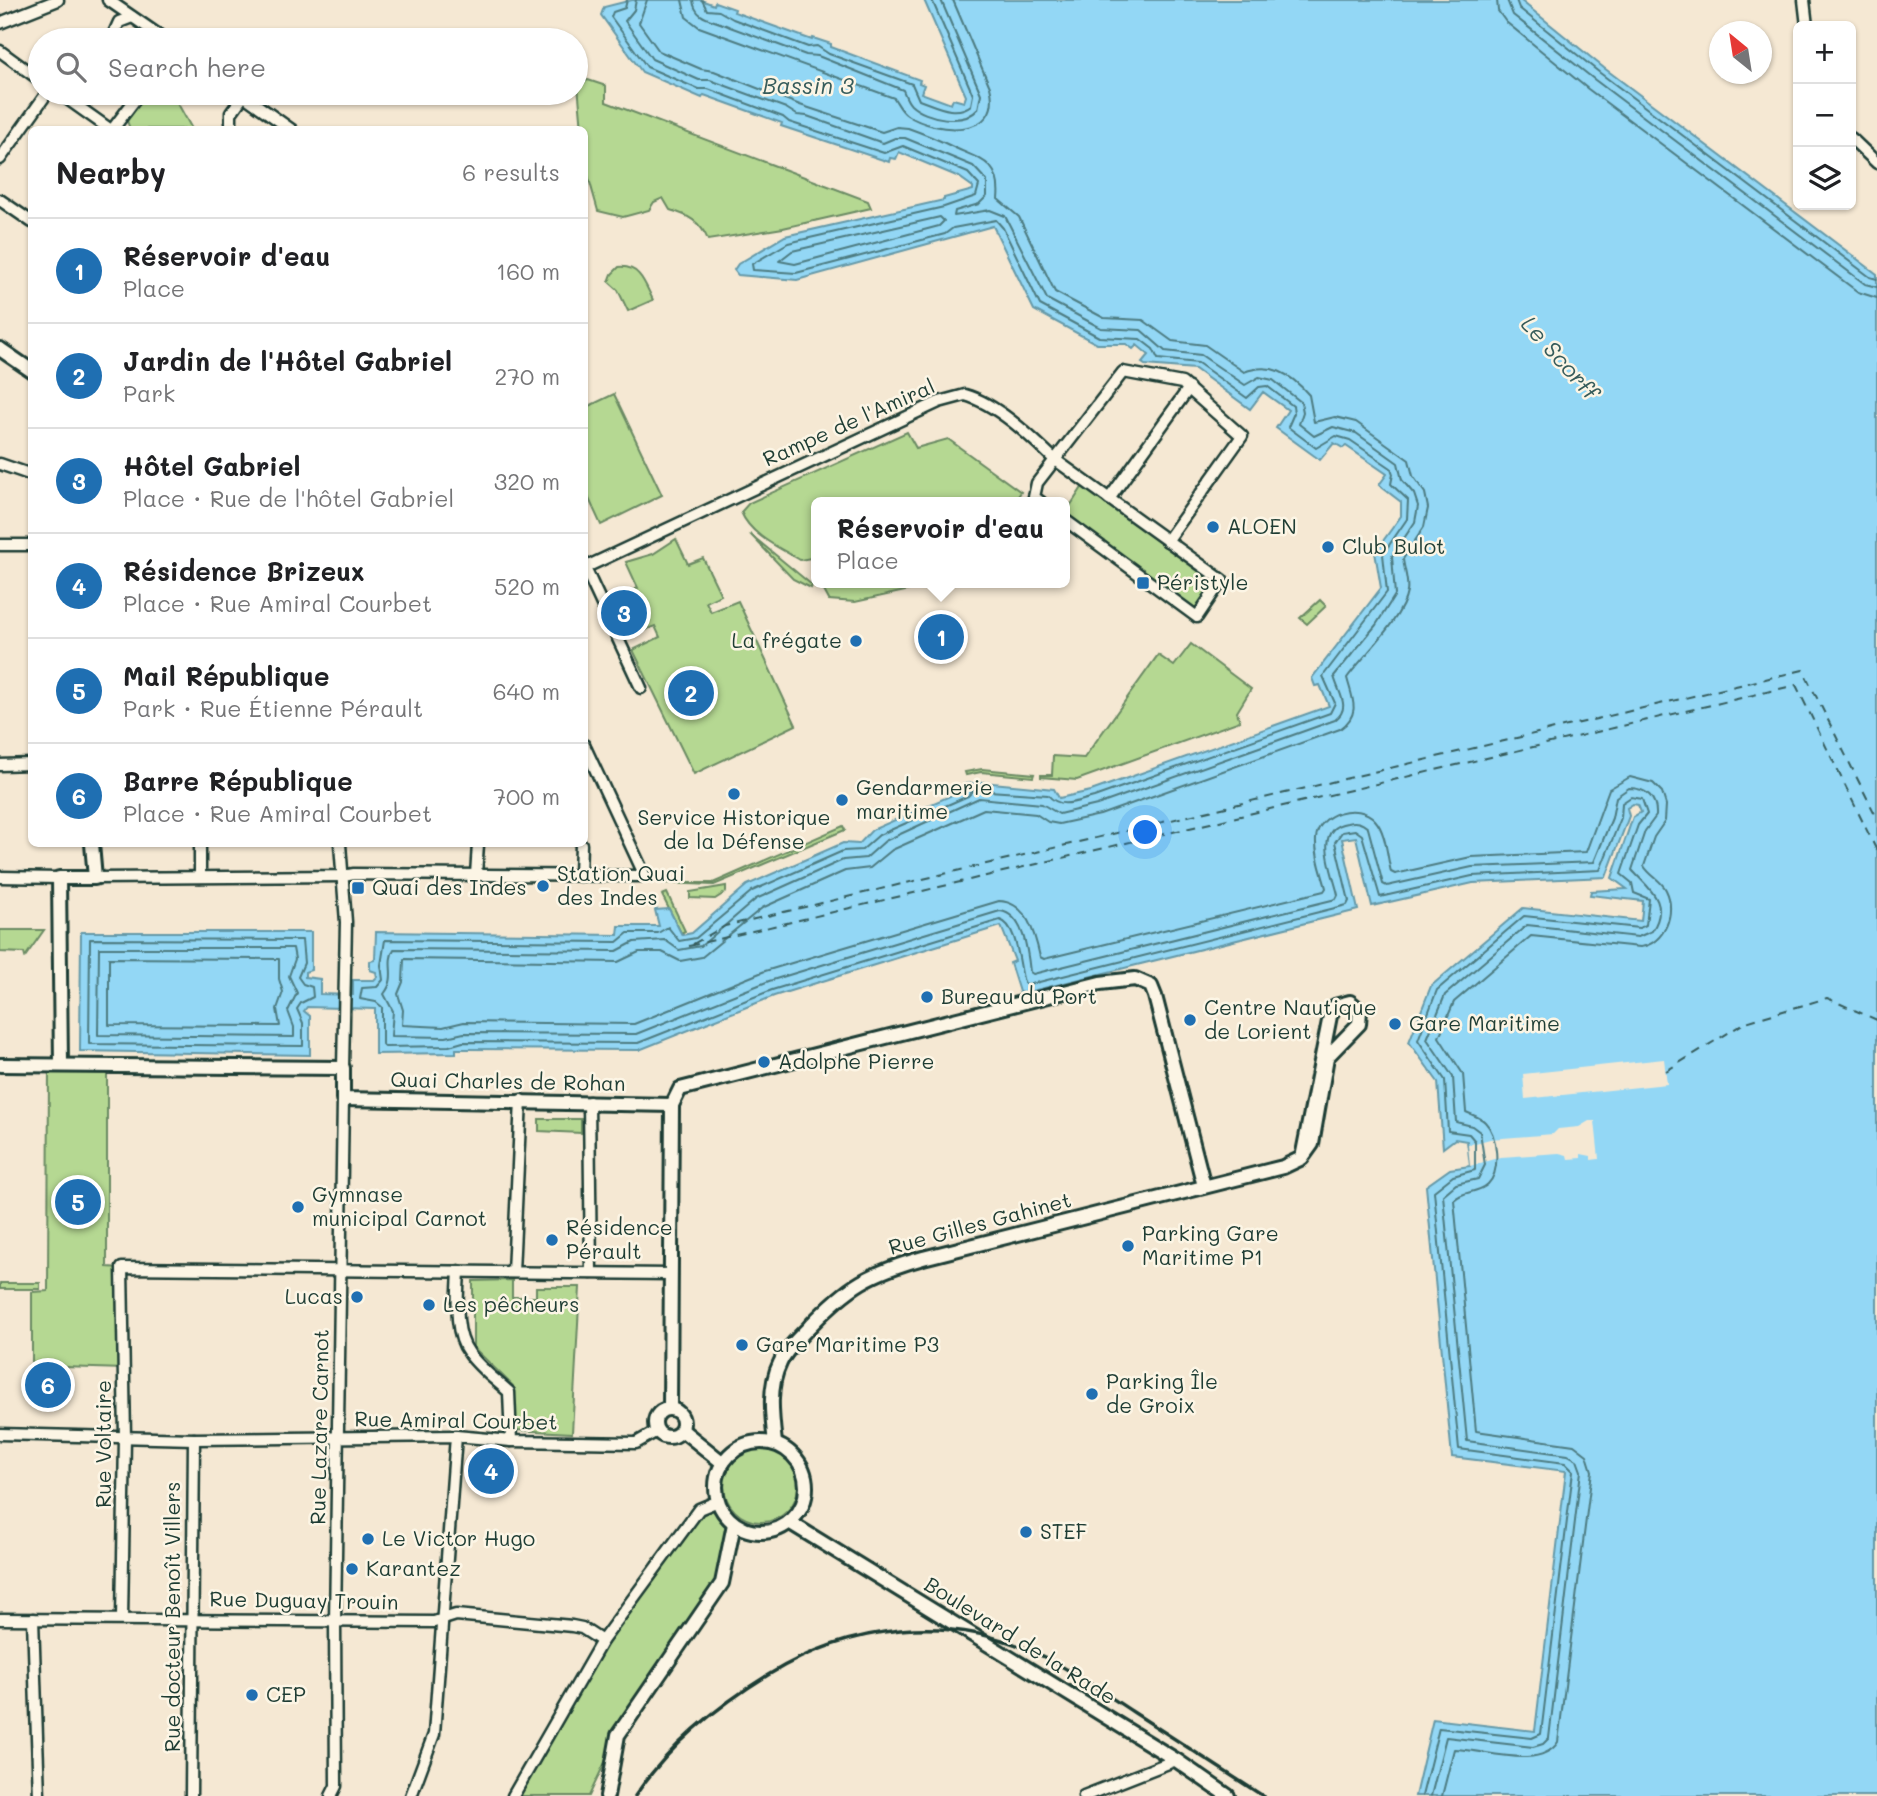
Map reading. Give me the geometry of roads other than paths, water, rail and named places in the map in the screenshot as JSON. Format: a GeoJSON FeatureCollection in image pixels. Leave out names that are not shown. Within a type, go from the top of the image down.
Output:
{"type":"FeatureCollection","features":[{"type":"Feature","properties":{"kind":"street"},"geometry":{"type":"LineString","coordinates":[[0,23],[58,0]]}},
{"type":"Feature","properties":{"kind":"street"},"geometry":{"type":"LineString","coordinates":[[108,0],[149,28]]}},
{"type":"Feature","properties":{"kind":"street"},"geometry":{"type":"LineString","coordinates":[[1804,0],[1806,21]]}},
{"type":"Feature","properties":{"kind":"street"},"geometry":{"type":"LineString","coordinates":[[116,28],[119,22],[132,16]]}},
{"type":"Feature","properties":{"kind":"street"},"geometry":{"type":"LineString","coordinates":[[0,51],[28,71]]}},
{"type":"Feature","properties":{"kind":"street"},"geometry":{"type":"LineString","coordinates":[[0,159],[38,105]]}},
{"type":"Feature","properties":{"kind":"street"},"geometry":{"type":"LineString","coordinates":[[75,105],[105,126]]}},
{"type":"Feature","properties":{"kind":"street"},"geometry":{"type":"LineString","coordinates":[[114,126],[131,105]]}},
{"type":"Feature","properties":{"kind":"street"},"geometry":{"type":"LineString","coordinates":[[231,126],[231,114],[236,105]]}},
{"type":"Feature","properties":{"kind":"street"},"geometry":{"type":"LineString","coordinates":[[257,105],[286,126]]}},
{"type":"Feature","properties":{"kind":"street"},"geometry":{"type":"LineString","coordinates":[[1856,143],[1877,163]]}},
{"type":"Feature","properties":{"kind":"street"},"geometry":{"type":"LineString","coordinates":[[0,200],[28,219]]}},
{"type":"Feature","properties":{"kind":"street"},"geometry":{"type":"LineString","coordinates":[[0,348],[28,368]]}},
{"type":"Feature","properties":{"kind":"street"},"geometry":{"type":"LineString","coordinates":[[1038,497],[1037,483],[1123,372],[1181,383],[1242,436],[1167,541]]}},
{"type":"Feature","properties":{"kind":"street"},"geometry":{"type":"LineString","coordinates":[[1109,499],[1189,388]]}},
{"type":"Feature","properties":{"kind":"street","name":"Rampe de l'Amiral"},"geometry":{"type":"LineString","coordinates":[[588,567],[939,402],[965,395],[986,404],[1034,439],[1054,459],[1222,580],[1197,617],[1070,524]]}},
{"type":"Feature","properties":{"kind":"street"},"geometry":{"type":"LineString","coordinates":[[0,464],[28,474]]}},
{"type":"Feature","properties":{"kind":"street"},"geometry":{"type":"LineString","coordinates":[[0,545],[28,545]]}},
{"type":"Feature","properties":{"kind":"street"},"geometry":{"type":"LineString","coordinates":[[588,574],[642,688]]}},
{"type":"Feature","properties":{"kind":"street"},"geometry":{"type":"LineString","coordinates":[[0,877],[354,874],[645,876],[588,754]]}},
{"type":"Feature","properties":{"kind":"street"},"geometry":{"type":"LineString","coordinates":[[0,765],[28,764]]}},
{"type":"Feature","properties":{"kind":"street"},"geometry":{"type":"LineString","coordinates":[[92,847],[95,878]]}},
{"type":"Feature","properties":{"kind":"street"},"geometry":{"type":"LineString","coordinates":[[200,847],[200,877]]}},
{"type":"Feature","properties":{"kind":"street"},"geometry":{"type":"LineString","coordinates":[[0,1065],[343,1063],[345,979],[340,847]]}},
{"type":"Feature","properties":{"kind":"street"},"geometry":{"type":"LineString","coordinates":[[476,875],[478,847]]}},
{"type":"Feature","properties":{"kind":"street"},"geometry":{"type":"LineString","coordinates":[[580,876],[581,847]]}},
{"type":"Feature","properties":{"kind":"street"},"geometry":{"type":"LineString","coordinates":[[59,878],[61,1063]]}},
{"type":"Feature","properties":{"kind":"street"},"geometry":{"type":"LineString","coordinates":[[670,1409],[672,1105],[680,1089],[1100,983],[1106,985],[1135,979],[1150,986],[1155,996],[1204,1186]]}},
{"type":"Feature","properties":{"kind":"street"},"geometry":{"type":"LineString","coordinates":[[1350,1002],[1360,1010],[1359,1024],[1327,1057],[1312,1144],[1302,1158],[1330,1016],[1335,1006],[1350,1002]]}},
{"type":"Feature","properties":{"kind":"street","name":"Rue Lazare Carnot"},"geometry":{"type":"LineString","coordinates":[[331,1796],[336,1786],[335,1622],[343,1063]]}},
{"type":"Feature","properties":{"kind":"street","name":"Quai Charles de Rohan"},"geometry":{"type":"LineString","coordinates":[[343,1099],[521,1100],[672,1105]]}},
{"type":"Feature","properties":{"kind":"street"},"geometry":{"type":"LineString","coordinates":[[513,1272],[521,1100]]}},
{"type":"Feature","properties":{"kind":"street"},"geometry":{"type":"LineString","coordinates":[[589,1102],[591,1273]]}},
{"type":"Feature","properties":{"kind":"street","name":"Rue Gilles Gahinet"},"geometry":{"type":"LineString","coordinates":[[775,1443],[772,1397],[780,1363],[832,1303],[866,1277],[923,1258],[1283,1167],[1302,1158]]}},
{"type":"Feature","properties":{"kind":"street","name":"Rue Voltaire"},"geometry":{"type":"LineString","coordinates":[[122,1619],[125,1437],[122,1268],[342,1269]]}},
{"type":"Feature","properties":{"kind":"street"},"geometry":{"type":"LineString","coordinates":[[342,1269],[671,1274]]}},
{"type":"Feature","properties":{"kind":"street"},"geometry":{"type":"LineString","coordinates":[[458,1271],[458,1319],[464,1346],[509,1392],[511,1441]]}},
{"type":"Feature","properties":{"kind":"street"},"geometry":{"type":"LineString","coordinates":[[670,1409],[682,1418],[682,1430]]}},
{"type":"Feature","properties":{"kind":"street"},"geometry":{"type":"LineString","coordinates":[[670,1409],[657,1416],[657,1431],[670,1437],[682,1430]]}},
{"type":"Feature","properties":{"kind":"street"},"geometry":{"type":"LineString","coordinates":[[682,1430],[723,1462]]}},
{"type":"Feature","properties":{"kind":"street","name":"Rue Amiral Courbet"},"geometry":{"type":"LineString","coordinates":[[0,1434],[194,1439],[457,1436],[511,1441],[636,1443],[657,1431]]}},
{"type":"Feature","properties":{"kind":"street"},"geometry":{"type":"LineString","coordinates":[[411,1796],[435,1734],[457,1436]]}},
{"type":"Feature","properties":{"kind":"street","name":"Rue docteur Benoît Villers"},"geometry":{"type":"LineString","coordinates":[[191,1796],[194,1439]]}},
{"type":"Feature","properties":{"kind":"street"},"geometry":{"type":"LineString","coordinates":[[775,1443],[794,1455],[805,1473],[806,1492],[802,1506],[789,1522],[765,1532],[734,1524],[716,1502],[716,1480],[723,1462],[734,1451],[748,1444],[775,1443]]}},
{"type":"Feature","properties":{"kind":"street"},"geometry":{"type":"LineString","coordinates":[[513,1796],[602,1641],[699,1509],[716,1502]]}},
{"type":"Feature","properties":{"kind":"street","name":"Boulevard de la Rade"},"geometry":{"type":"LineString","coordinates":[[789,1522],[1176,1760],[1228,1796]]}},
{"type":"Feature","properties":{"kind":"street"},"geometry":{"type":"LineString","coordinates":[[607,1796],[618,1735],[722,1583],[734,1524]]}},
{"type":"Feature","properties":{"kind":"street","name":"Rue Duguay Trouin"},"geometry":{"type":"LineString","coordinates":[[0,1619],[434,1622],[456,1615],[572,1626],[582,1628],[602,1641]]}},
{"type":"Feature","properties":{"kind":"street"},"geometry":{"type":"LineString","coordinates":[[33,1619],[39,1796]]}},
{"type":"Feature","properties":{"kind":"street"},"geometry":{"type":"LineString","coordinates":[[1084,1796],[1176,1760]]}},
{"type":"Feature","properties":{"kind":"water"},"geometry":{"type":"Polygon","coordinates":[[[632,0],[701,0],[714,5],[715,2],[735,9],[734,12],[812,40],[813,38],[831,44],[831,47],[920,80],[919,83],[924,85],[921,93],[951,104],[953,99],[964,102],[966,96],[924,0],[1520,0],[1604,68],[1877,274],[1877,1796],[1415,1796],[1433,1719],[1535,1731],[1566,1471],[1452,1457],[1426,1186],[1450,1169],[1470,1166],[1467,1141],[1455,1139],[1443,1148],[1438,1082],[1409,1042],[1431,986],[1523,908],[1641,921],[1643,901],[1590,895],[1591,891],[1627,889],[1612,878],[1633,817],[1641,812],[1638,805],[1633,804],[1627,808],[1629,816],[1606,877],[1473,883],[1372,906],[1356,837],[1342,839],[1358,910],[1024,993],[1019,992],[1010,963],[1015,961],[1001,926],[774,996],[639,1050],[456,1049],[456,1053],[375,1054],[375,1009],[307,1007],[304,1011],[310,1016],[310,1055],[80,1051],[81,932],[311,932],[311,970],[305,972],[305,977],[320,979],[320,994],[353,995],[353,980],[374,980],[377,977],[376,972],[370,970],[370,961],[375,960],[376,932],[618,935],[619,926],[659,926],[655,910],[669,909],[682,935],[692,933],[747,885],[843,843],[859,844],[872,830],[966,789],[964,784],[982,782],[1054,789],[1059,798],[1091,791],[1329,706],[1320,685],[1315,686],[1312,678],[1381,588],[1375,552],[1401,516],[1401,502],[1379,485],[1387,474],[1346,446],[1343,448],[1334,443],[1320,460],[1276,428],[1288,410],[1263,392],[1250,409],[1195,369],[1145,365],[1142,363],[1149,355],[1137,345],[1133,349],[1126,344],[1097,344],[1034,310],[993,226],[797,280],[738,275],[734,270],[738,264],[785,236],[944,200],[973,190],[973,187],[959,177],[899,152],[896,159],[890,158],[889,162],[781,126],[782,123],[704,95],[702,98],[642,72],[601,15],[604,7],[632,0]]]}},
{"type":"Feature","properties":{"kind":"railway"},"geometry":{"type":"LineString","coordinates":[[635,1796],[648,1777],[695,1728],[768,1675],[799,1658],[866,1635],[935,1629],[1004,1641],[1051,1660],[1263,1796]]}},
{"type":"Feature","properties":{"kind":"place","name":"ALOEN"},"geometry":{"type":"Point","coordinates":[1213,527]}},
{"type":"Feature","properties":{"kind":"place","name":"Club Bulot"},"geometry":{"type":"Point","coordinates":[1328,547]}},
{"type":"Feature","properties":{"kind":"place","name":"Péristyle"},"geometry":{"type":"Point","coordinates":[1143,583]}},
{"type":"Feature","properties":{"kind":"place","name":"Hôtel Gabriel"},"geometry":{"type":"Point","coordinates":[624,613]}},
{"type":"Feature","properties":{"kind":"place","name":"Réservoir d'eau"},"geometry":{"type":"Point","coordinates":[941,637]}},
{"type":"Feature","properties":{"kind":"place","name":"La frégate"},"geometry":{"type":"Point","coordinates":[856,641]}},
{"type":"Feature","properties":{"kind":"place","name":"Jardin de l'Hôtel Gabriel"},"geometry":{"type":"Point","coordinates":[691,693]}},
{"type":"Feature","properties":{"kind":"place","name":"Service Historique de la Défense"},"geometry":{"type":"Point","coordinates":[734,794]}},
{"type":"Feature","properties":{"kind":"place","name":"Gendarmerie maritime"},"geometry":{"type":"Point","coordinates":[842,800]}},
{"type":"Feature","properties":{"kind":"place","name":"Station Quai des Indes"},"geometry":{"type":"Point","coordinates":[543,886]}},
{"type":"Feature","properties":{"kind":"place","name":"Quai des Indes"},"geometry":{"type":"Point","coordinates":[358,888]}},
{"type":"Feature","properties":{"kind":"place","name":"Bureau du Port"},"geometry":{"type":"Point","coordinates":[927,997]}},
{"type":"Feature","properties":{"kind":"place","name":"Centre Nautique de Lorient"},"geometry":{"type":"Point","coordinates":[1190,1020]}},
{"type":"Feature","properties":{"kind":"place","name":"Gare Maritime"},"geometry":{"type":"Point","coordinates":[1395,1024]}},
{"type":"Feature","properties":{"kind":"place","name":"Adolphe Pierre"},"geometry":{"type":"Point","coordinates":[764,1062]}},
{"type":"Feature","properties":{"kind":"place","name":"Mail République"},"geometry":{"type":"Point","coordinates":[78,1202]}},
{"type":"Feature","properties":{"kind":"place","name":"Gymnase municipal Carnot"},"geometry":{"type":"Point","coordinates":[298,1207]}},
{"type":"Feature","properties":{"kind":"place","name":"Résidence Pérault"},"geometry":{"type":"Point","coordinates":[552,1240]}},
{"type":"Feature","properties":{"kind":"place","name":"Parking Gare Maritime P1"},"geometry":{"type":"Point","coordinates":[1128,1246]}},
{"type":"Feature","properties":{"kind":"place","name":"Lucas"},"geometry":{"type":"Point","coordinates":[357,1297]}},
{"type":"Feature","properties":{"kind":"place","name":"Les pêcheurs"},"geometry":{"type":"Point","coordinates":[429,1305]}},
{"type":"Feature","properties":{"kind":"place","name":"Gare Maritime P3"},"geometry":{"type":"Point","coordinates":[742,1345]}},
{"type":"Feature","properties":{"kind":"place","name":"Barre République"},"geometry":{"type":"Point","coordinates":[48,1385]}},
{"type":"Feature","properties":{"kind":"place","name":"Parking Île de Groix"},"geometry":{"type":"Point","coordinates":[1092,1394]}},
{"type":"Feature","properties":{"kind":"place","name":"Résidence Brizeux"},"geometry":{"type":"Point","coordinates":[491,1471]}},
{"type":"Feature","properties":{"kind":"place","name":"STEF"},"geometry":{"type":"Point","coordinates":[1026,1532]}},
{"type":"Feature","properties":{"kind":"place","name":"Le Victor Hugo"},"geometry":{"type":"Point","coordinates":[368,1539]}},
{"type":"Feature","properties":{"kind":"place","name":"Karantez"},"geometry":{"type":"Point","coordinates":[352,1569]}},
{"type":"Feature","properties":{"kind":"place","name":"CEP"},"geometry":{"type":"Point","coordinates":[252,1695]}},
{"type":"Feature","properties":{"kind":"water label","name":"Bassin 3"},"geometry":{"type":"Point","coordinates":[808,86]}},
{"type":"Feature","properties":{"kind":"water label","name":"Le Scorff"},"geometry":{"type":"Point","coordinates":[1560,358]}}]}
